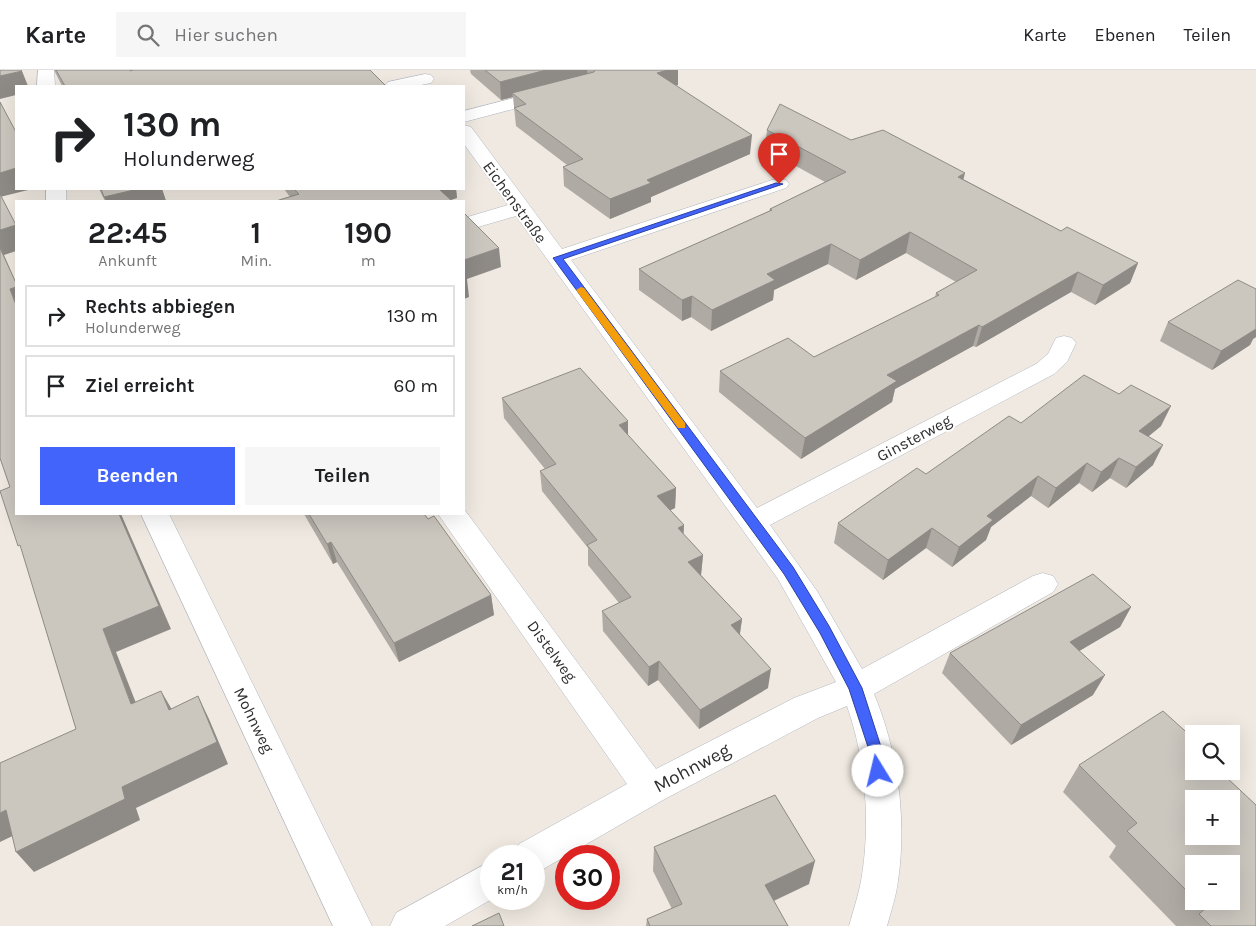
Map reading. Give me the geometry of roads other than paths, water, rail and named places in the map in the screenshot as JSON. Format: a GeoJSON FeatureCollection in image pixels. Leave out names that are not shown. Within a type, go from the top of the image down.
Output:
{"type":"FeatureCollection","features":[{"type":"Feature","properties":{"kind":"street"},"geometry":{"type":"LineString","coordinates":[[46,70],[46,85]]}},
{"type":"Feature","properties":{"kind":"street"},"geometry":{"type":"LineString","coordinates":[[398,85],[425,78]]}},
{"type":"Feature","properties":{"kind":"street"},"geometry":{"type":"LineString","coordinates":[[465,117],[569,89]]}},
{"type":"Feature","properties":{"kind":"street","name":"Eichenstraße"},"geometry":{"type":"LineString","coordinates":[[465,132],[788,571],[856,688],[876,753],[882,807],[880,878],[868,926]]}},
{"type":"Feature","properties":{"kind":"street"},"geometry":{"type":"LineString","coordinates":[[557,258],[779,184]]}},
{"type":"Feature","properties":{"kind":"street"},"geometry":{"type":"LineString","coordinates":[[465,226],[519,208]]}},
{"type":"Feature","properties":{"kind":"street","name":"Ginsterweg"},"geometry":{"type":"LineString","coordinates":[[753,522],[1045,369],[1059,357],[1064,343]]}},
{"type":"Feature","properties":{"kind":"street","name":"Mohnweg"},"geometry":{"type":"LineString","coordinates":[[155,515],[353,926]]}},
{"type":"Feature","properties":{"kind":"street","name":"Distelweg"},"geometry":{"type":"LineString","coordinates":[[453,515],[651,788]]}},
{"type":"Feature","properties":{"kind":"street","name":"Mohnweg"},"geometry":{"type":"LineString","coordinates":[[545,849],[651,788],[806,708],[856,688],[1043,584]]}},
{"type":"Feature","properties":{"kind":"street"},"geometry":{"type":"LineString","coordinates":[[409,926],[480,886]]}}]}
